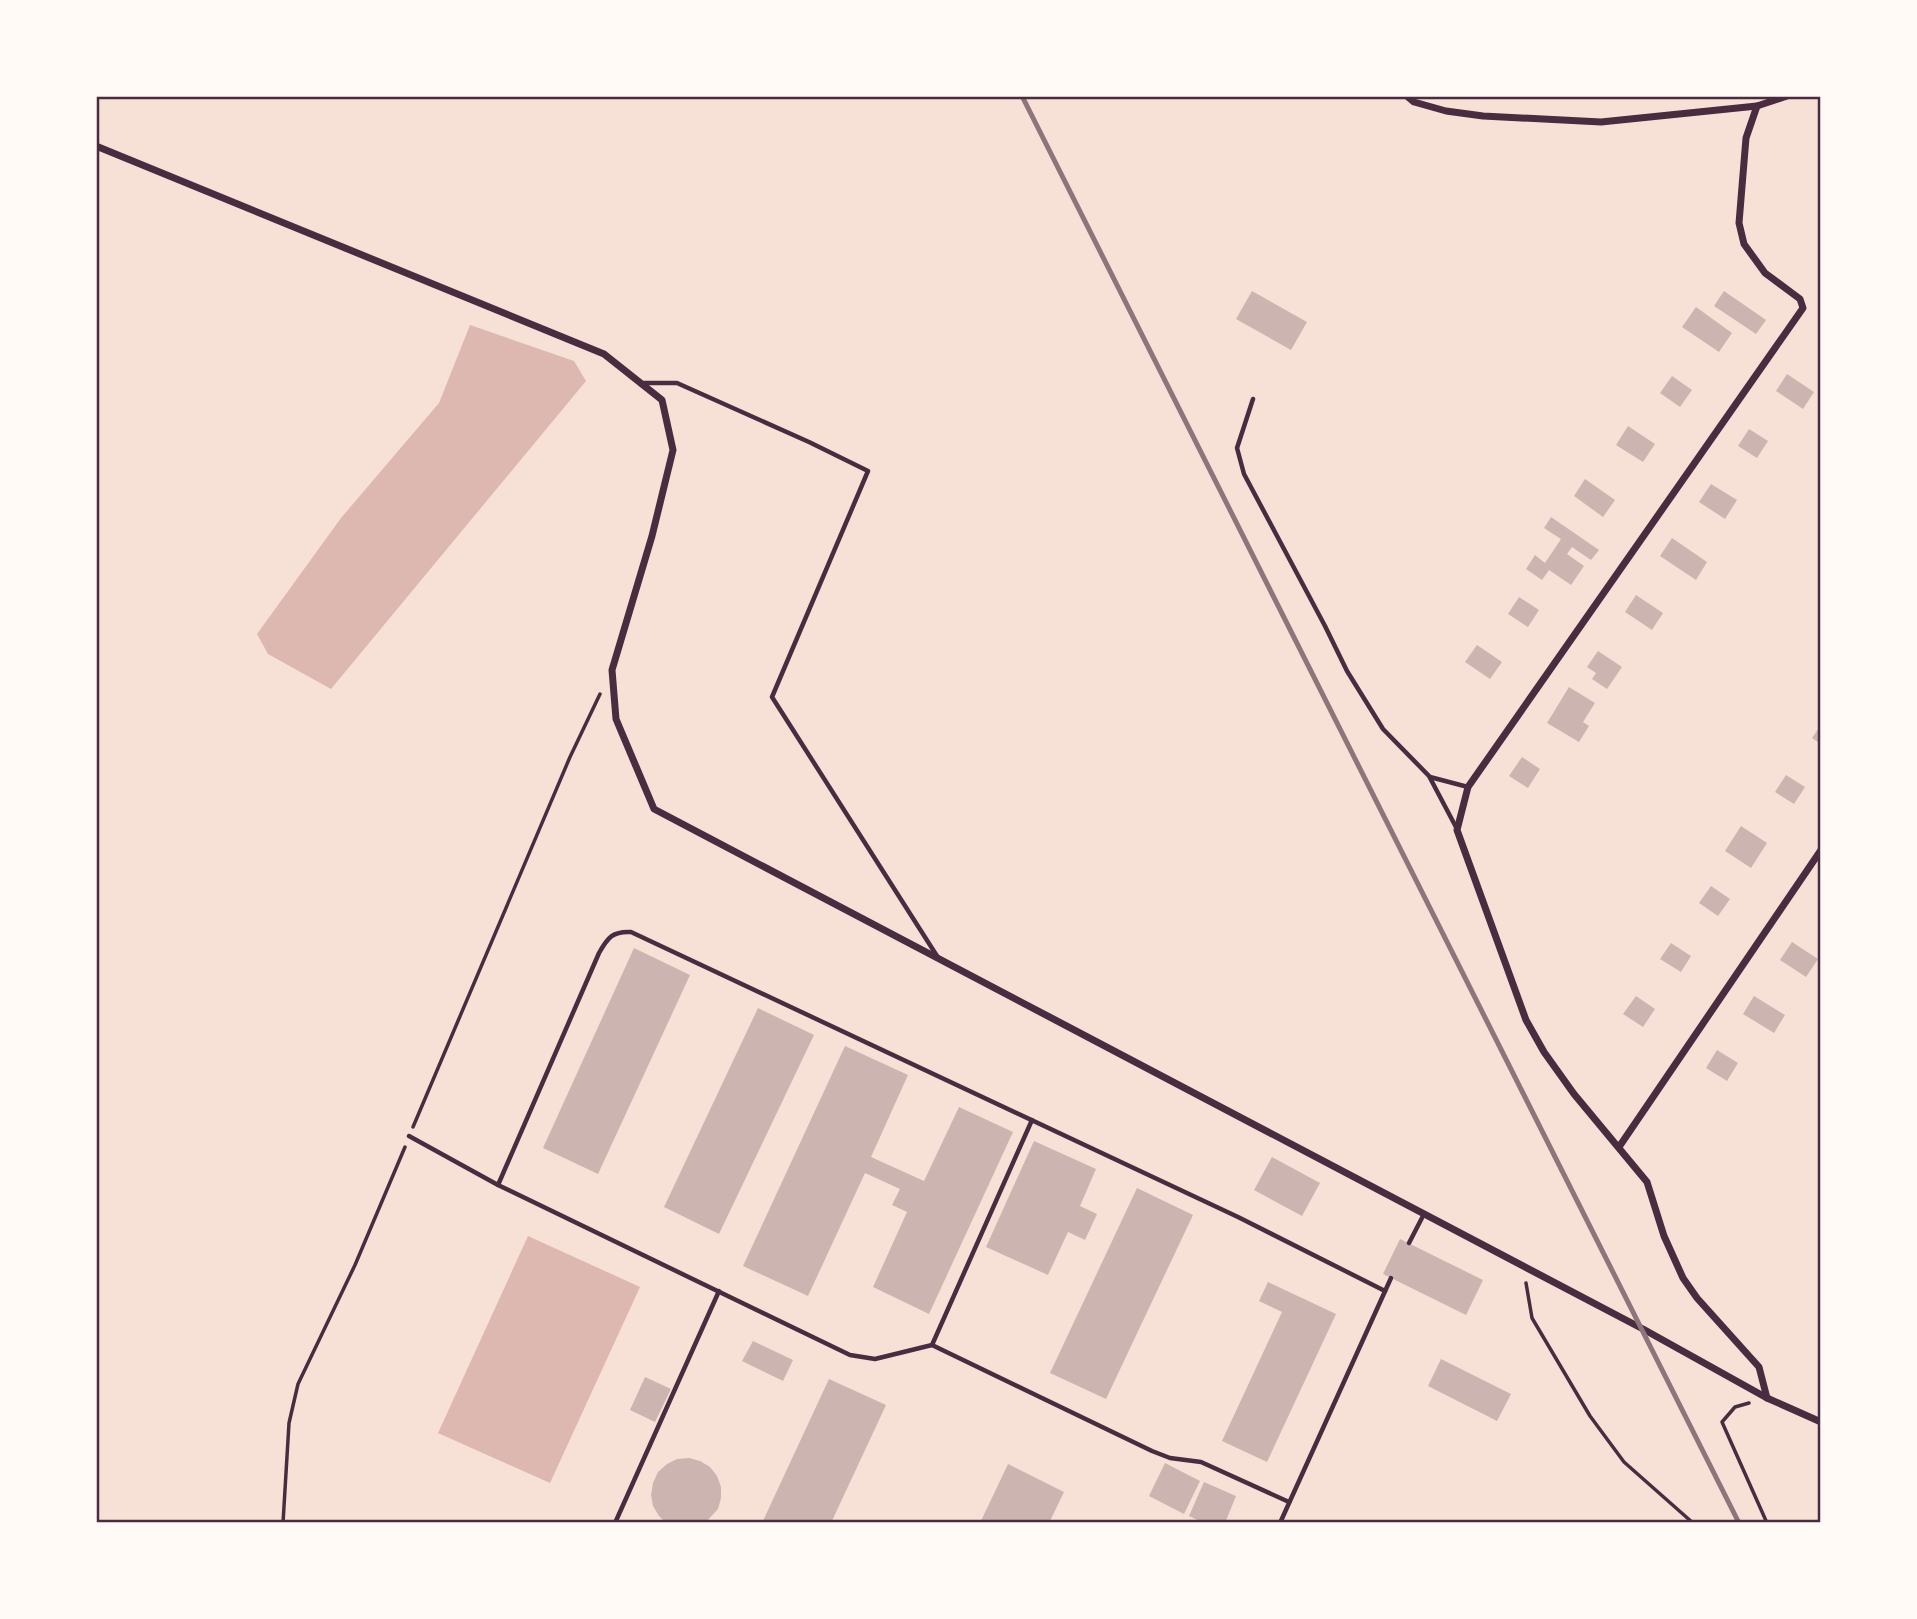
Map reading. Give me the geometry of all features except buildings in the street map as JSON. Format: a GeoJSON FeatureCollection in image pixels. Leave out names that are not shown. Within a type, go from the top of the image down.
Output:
{"type":"FeatureCollection","features":[{"type":"Feature","properties":{"kind":"street"},"geometry":{"type":"LineString","coordinates":[[1407,96],[1414,102],[1446,111],[1483,116],[1601,122],[1757,106],[1787,96]]}},
{"type":"Feature","properties":{"kind":"street"},"geometry":{"type":"LineString","coordinates":[[1757,106],[1746,138],[1740,223],[1744,244],[1765,273],[1800,299],[1803,308],[1468,787],[1457,830],[1526,1020],[1544,1052],[1574,1094],[1647,1182],[1664,1236],[1683,1278],[1697,1298],[1759,1367],[1767,1398]]}},
{"type":"Feature","properties":{"kind":"street"},"geometry":{"type":"LineString","coordinates":[[96,146],[604,354],[663,400],[673,450],[652,536],[612,670],[616,719],[654,809],[1523,1266],[1767,1398],[1821,1422]]}},
{"type":"Feature","properties":{"kind":"street"},"geometry":{"type":"LineString","coordinates":[[1619,1147],[1821,850]]}},
{"type":"Feature","properties":{"kind":"lane"},"geometry":{"type":"LineString","coordinates":[[642,383],[677,383],[868,471],[772,697],[940,959]]}},
{"type":"Feature","properties":{"kind":"lane"},"geometry":{"type":"LineString","coordinates":[[1253,399],[1237,449],[1244,474],[1347,671],[1382,730],[1429,776],[1457,830]]}},
{"type":"Feature","properties":{"kind":"lane"},"geometry":{"type":"LineString","coordinates":[[1429,776],[1468,787]]}},
{"type":"Feature","properties":{"kind":"lane"},"geometry":{"type":"LineString","coordinates":[[498,1185],[599,953],[608,937],[618,931],[631,932],[1238,1217],[1385,1291]]}},
{"type":"Feature","properties":{"kind":"lane"},"geometry":{"type":"LineString","coordinates":[[932,1345],[1032,1120]]}},
{"type":"Feature","properties":{"kind":"lane"},"geometry":{"type":"LineString","coordinates":[[409,1136],[498,1185],[850,1355],[875,1359],[932,1345],[1152,1451],[1170,1458],[1201,1462],[1289,1502]]}},
{"type":"Feature","properties":{"kind":"lane"},"geometry":{"type":"LineString","coordinates":[[1409,1243],[1424,1214]]}},
{"type":"Feature","properties":{"kind":"lane"},"geometry":{"type":"LineString","coordinates":[[1280,1523],[1391,1278]]}},
{"type":"Feature","properties":{"kind":"lane"},"geometry":{"type":"LineString","coordinates":[[615,1523],[719,1291]]}},
{"type":"Feature","properties":{"kind":"path"},"geometry":{"type":"LineString","coordinates":[[283,1523],[289,1423],[298,1384],[355,1265],[570,757],[612,670]]}},
{"type":"Feature","properties":{"kind":"path"},"geometry":{"type":"LineString","coordinates":[[1523,1266],[1532,1318],[1590,1416],[1624,1462],[1693,1523]]}},
{"type":"Feature","properties":{"kind":"path"},"geometry":{"type":"LineString","coordinates":[[1767,1398],[1735,1407],[1722,1422],[1767,1523]]}},
{"type":"Feature","properties":{"kind":"shaded area"},"geometry":{"type":"Polygon","coordinates":[[[470,325],[574,361],[586,381],[331,689],[268,654],[257,634],[341,518],[439,403],[470,325]]]}},
{"type":"Feature","properties":{"kind":"shaded area"},"geometry":{"type":"Polygon","coordinates":[[[528,1236],[640,1287],[550,1483],[438,1433],[528,1236]]]}},
{"type":"Feature","properties":{"kind":"railway"},"geometry":{"type":"LineString","coordinates":[[1022,96],[1739,1523]]}}]}
